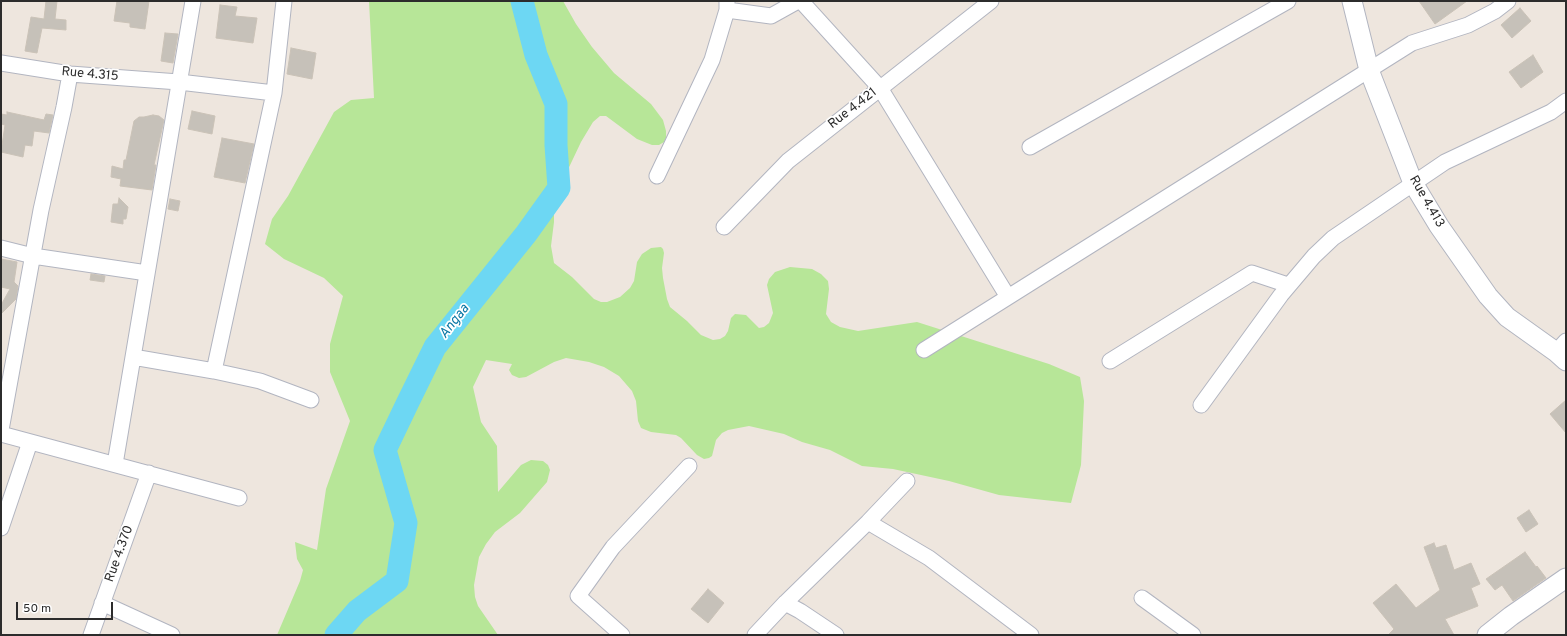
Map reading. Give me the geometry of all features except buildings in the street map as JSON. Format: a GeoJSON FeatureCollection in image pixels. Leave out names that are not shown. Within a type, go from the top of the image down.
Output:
{"type":"FeatureCollection","features":[{"type":"Feature","properties":{"kind":"street"},"geometry":{"type":"LineString","coordinates":[[115,464],[193,1]]}},
{"type":"Feature","properties":{"kind":"street"},"geometry":{"type":"LineString","coordinates":[[214,371],[274,93],[284,1]]}},
{"type":"Feature","properties":{"kind":"street"},"geometry":{"type":"LineString","coordinates":[[657,176],[712,60],[727,6],[758,16],[771,16],[799,1],[880,88],[1008,297]]}},
{"type":"Feature","properties":{"kind":"street","name":"Rue 4.421"},"geometry":{"type":"LineString","coordinates":[[724,227],[788,161],[991,1]]}},
{"type":"Feature","properties":{"kind":"street"},"geometry":{"type":"LineString","coordinates":[[1030,147],[1288,1]]}},
{"type":"Feature","properties":{"kind":"street","name":"Rue 4.413"},"geometry":{"type":"LineString","coordinates":[[1352,1],[1369,70],[1413,183],[1439,226],[1488,296],[1507,318],[1563,351]]}},
{"type":"Feature","properties":{"kind":"street"},"geometry":{"type":"LineString","coordinates":[[924,350],[1412,43],[1468,25],[1496,11],[1508,1]]}},
{"type":"Feature","properties":{"kind":"street","name":"Rue 4.315"},"geometry":{"type":"LineString","coordinates":[[1,63],[70,74],[179,82],[274,93]]}},
{"type":"Feature","properties":{"kind":"street"},"geometry":{"type":"LineString","coordinates":[[1,430],[41,210],[70,74]]}},
{"type":"Feature","properties":{"kind":"street"},"geometry":{"type":"LineString","coordinates":[[1201,404],[1288,286],[1314,256],[1333,238],[1445,162],[1551,112],[1566,101]]}},
{"type":"Feature","properties":{"kind":"street"},"geometry":{"type":"LineString","coordinates":[[1,248],[33,256],[147,273]]}},
{"type":"Feature","properties":{"kind":"street"},"geometry":{"type":"LineString","coordinates":[[1110,362],[1252,272],[1288,286]]}},
{"type":"Feature","properties":{"kind":"street"},"geometry":{"type":"LineString","coordinates":[[133,357],[214,371],[260,382],[311,400]]}},
{"type":"Feature","properties":{"kind":"street"},"geometry":{"type":"LineString","coordinates":[[1,434],[239,498]]}},
{"type":"Feature","properties":{"kind":"street"},"geometry":{"type":"LineString","coordinates":[[1,528],[30,442]]}},
{"type":"Feature","properties":{"kind":"street"},"geometry":{"type":"LineString","coordinates":[[622,635],[578,596],[613,547],[689,466]]}},
{"type":"Feature","properties":{"kind":"street","name":"Rue 4.370"},"geometry":{"type":"LineString","coordinates":[[91,635],[149,473]]}},
{"type":"Feature","properties":{"kind":"street"},"geometry":{"type":"LineString","coordinates":[[755,635],[907,481]]}},
{"type":"Feature","properties":{"kind":"street"},"geometry":{"type":"LineString","coordinates":[[868,522],[929,558],[1032,635]]}},
{"type":"Feature","properties":{"kind":"street"},"geometry":{"type":"LineString","coordinates":[[1487,635],[1511,616],[1566,578]]}},
{"type":"Feature","properties":{"kind":"street"},"geometry":{"type":"LineString","coordinates":[[1142,598],[1193,635]]}},
{"type":"Feature","properties":{"kind":"street"},"geometry":{"type":"LineString","coordinates":[[102,603],[172,635]]}},
{"type":"Feature","properties":{"kind":"street"},"geometry":{"type":"LineString","coordinates":[[785,603],[836,635]]}},
{"type":"Feature","properties":{"kind":"green space"},"geometry":{"type":"Polygon","coordinates":[[[369,1],[563,1],[576,24],[592,47],[614,73],[651,104],[663,120],[666,138],[664,142],[659,145],[652,145],[637,139],[606,116],[600,116],[593,122],[581,142],[554,199],[554,222],[551,246],[554,263],[572,277],[594,299],[601,302],[607,302],[620,297],[630,288],[634,281],[637,262],[642,254],[651,248],[661,247],[664,253],[662,268],[663,278],[670,307],[701,335],[713,340],[720,339],[725,336],[728,331],[731,318],[735,314],[746,315],[759,328],[764,327],[769,323],[773,313],[767,285],[769,279],[775,272],[790,267],[812,269],[821,274],[828,281],[829,289],[826,314],[831,322],[840,327],[858,331],[917,322],[1049,364],[1080,377],[1084,401],[1081,465],[1071,503],[999,495],[949,481],[893,469],[862,466],[830,450],[802,442],[784,434],[749,426],[728,430],[722,433],[716,440],[712,456],[704,459],[697,455],[681,438],[676,435],[651,432],[641,428],[638,421],[636,401],[632,391],[619,376],[604,367],[589,362],[566,358],[554,362],[526,377],[519,378],[512,375],[509,370],[512,364],[486,360],[473,387],[481,422],[497,446],[498,492],[521,465],[531,460],[543,461],[548,465],[550,470],[547,482],[520,513],[495,532],[479,557],[474,585],[475,597],[478,606],[498,635],[277,635],[300,581],[303,570],[297,559],[295,542],[317,550],[326,489],[350,421],[330,372],[330,344],[343,296],[324,278],[284,259],[265,244],[272,219],[288,196],[334,112],[351,100],[374,98],[369,1]]]}},
{"type":"Feature","properties":{"kind":"waterway","name":"Angaa"},"geometry":{"type":"LineString","coordinates":[[336,635],[357,611],[397,581],[406,523],[385,450],[435,347],[526,234],[559,188],[556,145],[556,104],[536,55],[522,1]]}}]}
